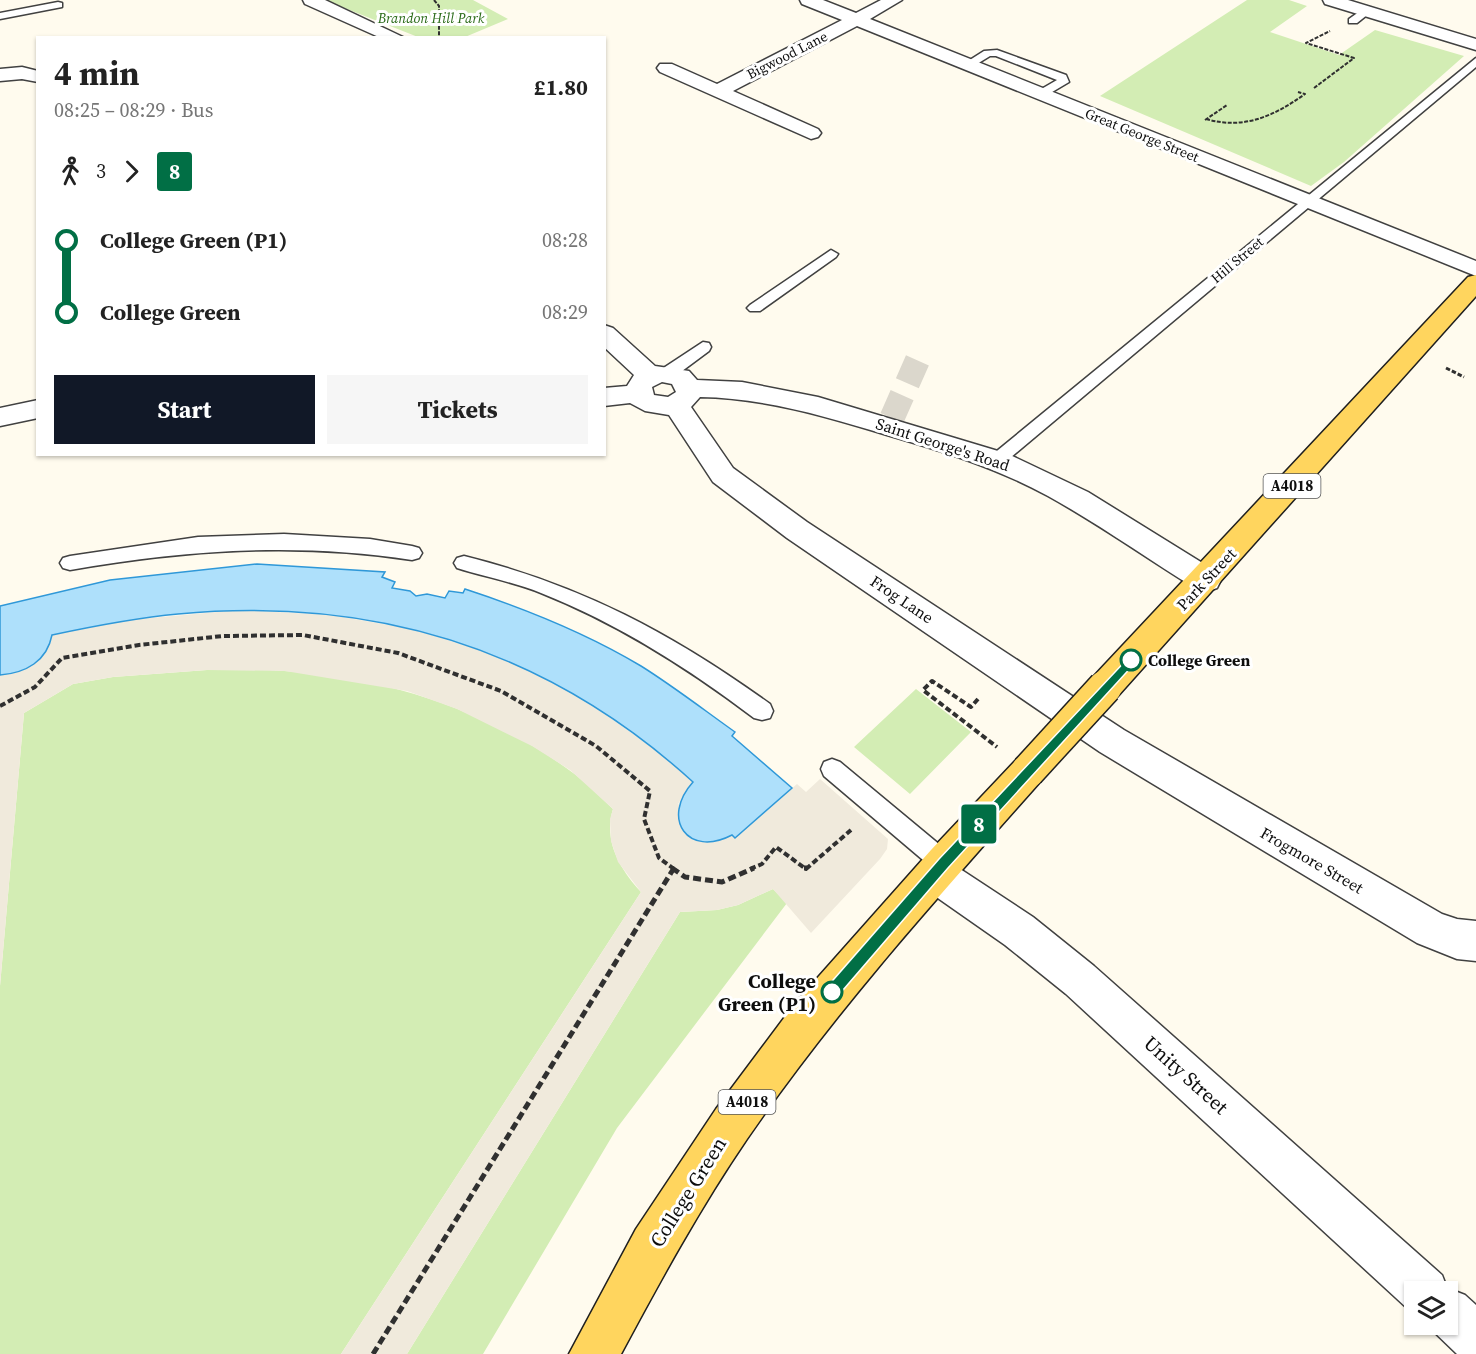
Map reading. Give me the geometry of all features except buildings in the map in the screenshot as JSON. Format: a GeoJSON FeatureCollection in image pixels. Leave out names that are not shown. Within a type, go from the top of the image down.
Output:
{"type":"FeatureCollection","features":[{"type":"Feature","properties":{"kind":"main road","name":"Park Street"},"geometry":{"type":"LineString","coordinates":[[939,869],[1206,580],[1476,282]]}},
{"type":"Feature","properties":{"kind":"main road","name":"College Green"},"geometry":{"type":"LineString","coordinates":[[594,1354],[653,1246],[731,1124],[811,1017],[939,869]]}},
{"type":"Feature","properties":{"kind":"street"},"geometry":{"type":"LineString","coordinates":[[311,0],[392,36]]}},
{"type":"Feature","properties":{"kind":"street","name":"Great George Street"},"geometry":{"type":"LineString","coordinates":[[808,0],[1476,269]]}},
{"type":"Feature","properties":{"kind":"street","name":"Bigwood Lane"},"geometry":{"type":"LineString","coordinates":[[718,91],[894,0]]}},
{"type":"Feature","properties":{"kind":"street"},"geometry":{"type":"LineString","coordinates":[[1331,0],[1360,16],[1476,45]]}},
{"type":"Feature","properties":{"kind":"street","name":"Bigwood Lane"},"geometry":{"type":"LineString","coordinates":[[666,68],[811,133]]}},
{"type":"Feature","properties":{"kind":"street"},"geometry":{"type":"LineString","coordinates":[[0,75],[22,73],[36,76]]}},
{"type":"Feature","properties":{"kind":"street"},"geometry":{"type":"LineString","coordinates":[[606,335],[652,380]]}},
{"type":"Feature","properties":{"kind":"street"},"geometry":{"type":"LineString","coordinates":[[606,396],[652,380],[680,376],[683,396]]}},
{"type":"Feature","properties":{"kind":"street","name":"Saint George's Road"},"geometry":{"type":"LineString","coordinates":[[652,380],[642,400],[652,405],[723,387],[766,392],[812,402],[998,459],[1060,489],[1206,580]]}},
{"type":"Feature","properties":{"kind":"street","name":"Frog Lane"},"geometry":{"type":"LineString","coordinates":[[683,396],[723,474],[804,524],[1153,766]]}},
{"type":"Feature","properties":{"kind":"street"},"geometry":{"type":"LineString","coordinates":[[0,417],[36,409]]}},
{"type":"Feature","properties":{"kind":"street","name":"Frogmore Street"},"geometry":{"type":"LineString","coordinates":[[1153,766],[1431,929],[1457,939],[1476,941]]}},
{"type":"Feature","properties":{"kind":"street","name":"Unity Street"},"geometry":{"type":"LineString","coordinates":[[939,869],[1080,980],[1413,1281]]}},
{"type":"Feature","properties":{"kind":"street"},"geometry":{"type":"LineString","coordinates":[[1458,1321],[1476,1338]]}},
{"type":"Feature","properties":{"kind":"lane"},"geometry":{"type":"LineString","coordinates":[[0,16],[58,5]]}},
{"type":"Feature","properties":{"kind":"lane","name":"Hill Street"},"geometry":{"type":"LineString","coordinates":[[998,459],[1476,62]]}},
{"type":"Feature","properties":{"kind":"lane"},"geometry":{"type":"LineString","coordinates":[[755,308],[831,254]]}},
{"type":"Feature","properties":{"kind":"lane"},"geometry":{"type":"LineString","coordinates":[[652,380],[703,347]]}},
{"type":"Feature","properties":{"kind":"lane"},"geometry":{"type":"LineString","coordinates":[[70,563],[151,549],[236,542],[340,544],[412,553]]}},
{"type":"Feature","properties":{"kind":"lane"},"geometry":{"type":"LineString","coordinates":[[464,563],[512,574],[581,599],[611,613],[680,652],[762,711]]}},
{"type":"Feature","properties":{"kind":"lane"},"geometry":{"type":"LineString","coordinates":[[831,769],[876,807],[939,869]]}},
{"type":"Feature","properties":{"kind":"path"},"geometry":{"type":"LineString","coordinates":[[434,0],[439,6],[439,36]]}},
{"type":"Feature","properties":{"kind":"path"},"geometry":{"type":"LineString","coordinates":[[1314,88],[1354,58],[1306,43],[1360,16]]}},
{"type":"Feature","properties":{"kind":"path"},"geometry":{"type":"LineString","coordinates":[[1206,119],[1222,125],[1264,118],[1284,110],[1305,94],[1298,92]]}},
{"type":"Feature","properties":{"kind":"path"},"geometry":{"type":"LineString","coordinates":[[0,708],[30,693],[53,673],[62,658],[139,645],[222,636],[303,635],[398,653],[501,691],[596,746],[650,791],[644,819],[659,858],[685,877],[722,882],[762,864],[776,847],[806,869],[876,807]]}},
{"type":"Feature","properties":{"kind":"path"},"geometry":{"type":"LineString","coordinates":[[971,728],[923,690],[933,681],[971,707],[980,698]]}},
{"type":"Feature","properties":{"kind":"path"},"geometry":{"type":"LineString","coordinates":[[373,1354],[674,868]]}},
{"type":"Feature","properties":{"kind":"green space","name":"Brandon Hill Park"},"geometry":{"type":"Polygon","coordinates":[[[324,0],[473,0],[508,19],[467,36],[415,36],[324,0]]]}},
{"type":"Feature","properties":{"kind":"green space"},"geometry":{"type":"Polygon","coordinates":[[[1247,0],[1289,0],[1307,6],[1270,32],[1339,55],[1375,30],[1464,56],[1344,162],[1311,186],[1100,96],[1247,0]]]}},
{"type":"Feature","properties":{"kind":"green space"},"geometry":{"type":"Polygon","coordinates":[[[207,670],[284,671],[360,681],[434,700],[504,730],[569,770],[613,809],[610,832],[615,854],[626,874],[641,892],[341,1354],[0,1354],[0,986],[24,713],[73,684],[113,677],[207,670]]]}},
{"type":"Feature","properties":{"kind":"green space"},"geometry":{"type":"Polygon","coordinates":[[[916,689],[971,732],[910,794],[854,747],[916,689]]]}},
{"type":"Feature","properties":{"kind":"green space"},"geometry":{"type":"Polygon","coordinates":[[[773,889],[787,903],[617,1128],[483,1354],[407,1354],[680,912],[717,910],[738,905],[773,889]]]}},
{"type":"Feature","properties":{"kind":"shaded area"},"geometry":{"type":"Polygon","coordinates":[[[239,610],[331,615],[412,629],[505,658],[584,699],[668,759],[693,782],[678,804],[726,838],[732,835],[735,838],[797,784],[806,792],[820,779],[888,839],[887,849],[880,859],[811,933],[773,889],[738,905],[717,910],[680,912],[407,1354],[341,1354],[641,892],[618,862],[611,841],[610,819],[613,809],[570,770],[532,746],[457,709],[407,691],[285,671],[207,670],[113,677],[73,684],[24,713],[0,986],[0,675],[24,670],[50,645],[52,635],[129,620],[239,610]]]}},
{"type":"Feature","properties":{"kind":"water"},"geometry":{"type":"Polygon","coordinates":[[[257,564],[385,572],[382,577],[395,582],[392,588],[410,591],[416,596],[427,594],[445,598],[449,591],[463,593],[465,589],[555,623],[620,654],[677,690],[735,732],[732,736],[792,788],[735,838],[732,835],[716,841],[703,842],[692,838],[684,831],[679,821],[679,809],[683,796],[693,782],[637,736],[578,697],[518,666],[454,641],[389,624],[321,614],[250,611],[178,614],[99,625],[52,635],[45,652],[34,664],[18,672],[0,675],[0,606],[110,580],[257,564]]]}},
{"type":"Feature","properties":{"kind":"tunnel"},"geometry":{"type":"LineString","coordinates":[[892,418],[922,350]]}},
{"type":"Feature","properties":{"kind":"bus line","name":"8"},"geometry":{"type":"LineString","coordinates":[[832,992],[1011,788],[1131,660]]}},
{"type":"Feature","properties":{"kind":"place","name":"College Green"},"geometry":{"type":"Point","coordinates":[1131,660]}},
{"type":"Feature","properties":{"kind":"place","name":"College Green (P1)"},"geometry":{"type":"Point","coordinates":[832,992]}}]}
